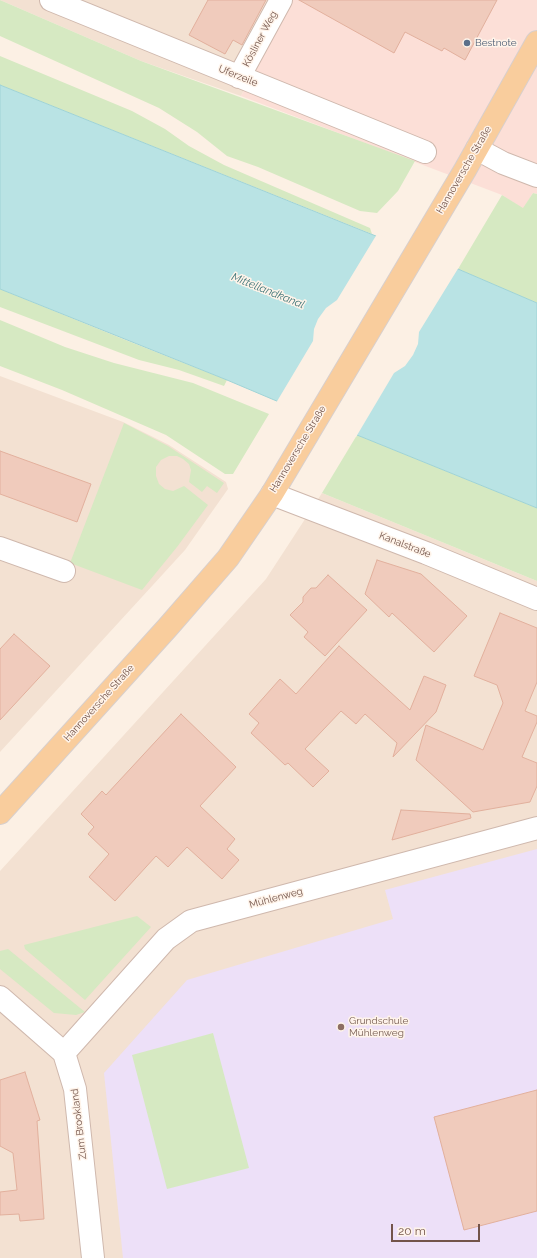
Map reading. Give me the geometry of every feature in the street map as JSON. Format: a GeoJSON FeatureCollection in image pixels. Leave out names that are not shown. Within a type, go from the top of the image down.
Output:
{"type":"FeatureCollection","features":[{"type":"Feature","properties":{"kind":"main road","name":"Hannoversche Straße"},"geometry":{"type":"LineString","coordinates":[[0,813],[221,567],[272,494],[477,149],[537,42]]}},
{"type":"Feature","properties":{"kind":"street","name":"Uferzeile"},"geometry":{"type":"LineString","coordinates":[[51,0],[424,152]]}},
{"type":"Feature","properties":{"kind":"street","name":"Kösliner Weg"},"geometry":{"type":"LineString","coordinates":[[239,77],[281,0]]}},
{"type":"Feature","properties":{"kind":"street"},"geometry":{"type":"LineString","coordinates":[[477,149],[503,163],[537,176]]}},
{"type":"Feature","properties":{"kind":"street","name":"Kanalstraße"},"geometry":{"type":"LineString","coordinates":[[272,494],[537,599]]}},
{"type":"Feature","properties":{"kind":"street"},"geometry":{"type":"LineString","coordinates":[[0,548],[64,571]]}},
{"type":"Feature","properties":{"kind":"street","name":"Mühlenweg"},"geometry":{"type":"LineString","coordinates":[[64,1053],[166,939],[191,921],[537,828]]}},
{"type":"Feature","properties":{"kind":"street"},"geometry":{"type":"LineString","coordinates":[[0,997],[64,1053]]}},
{"type":"Feature","properties":{"kind":"street","name":"Zum Brookland"},"geometry":{"type":"LineString","coordinates":[[64,1053],[75,1089],[93,1258]]}},
{"type":"Feature","properties":{"kind":"shaded area"},"geometry":{"type":"Polygon","coordinates":[[[0,0],[292,0],[241,96],[141,61],[0,0]]]}},
{"type":"Feature","properties":{"kind":"shaded area"},"geometry":{"type":"Polygon","coordinates":[[[292,0],[537,0],[537,194],[533,193],[523,209],[502,195],[241,96],[292,0]]]}},
{"type":"Feature","properties":{"kind":"shaded area"},"geometry":{"type":"Polygon","coordinates":[[[0,376],[123,422],[169,445],[226,482],[228,489],[185,550],[0,752],[0,376]]]}},
{"type":"Feature","properties":{"kind":"shaded area"},"geometry":{"type":"Polygon","coordinates":[[[322,493],[537,581],[537,1258],[0,1258],[0,871],[266,579],[322,493]]]}},
{"type":"Feature","properties":{"kind":"shaded area","name":"Grundschule Mühlenweg"},"geometry":{"type":"Polygon","coordinates":[[[537,849],[537,1258],[123,1258],[104,1073],[187,980],[393,919],[385,890],[537,849]]]}},
{"type":"Feature","properties":{"kind":"green space"},"geometry":{"type":"Polygon","coordinates":[[[0,0],[141,61],[415,161],[398,191],[377,213],[360,211],[258,167],[227,156],[197,132],[159,108],[0,36],[0,0]]]}},
{"type":"Feature","properties":{"kind":"green space"},"geometry":{"type":"Polygon","coordinates":[[[0,56],[132,111],[165,129],[189,146],[224,165],[370,228],[372,234],[0,85],[0,56]]]}},
{"type":"Feature","properties":{"kind":"green space"},"geometry":{"type":"Polygon","coordinates":[[[533,193],[537,194],[537,303],[458,269],[502,195],[523,208],[533,193]]]}},
{"type":"Feature","properties":{"kind":"green space"},"geometry":{"type":"Polygon","coordinates":[[[0,289],[227,380],[224,386],[179,370],[139,360],[0,307],[0,289]]]}},
{"type":"Feature","properties":{"kind":"green space"},"geometry":{"type":"Polygon","coordinates":[[[0,320],[65,347],[114,363],[193,383],[269,414],[233,474],[225,474],[166,435],[62,390],[0,366],[0,320]]]}},
{"type":"Feature","properties":{"kind":"green space"},"geometry":{"type":"Polygon","coordinates":[[[124,423],[168,446],[224,483],[217,493],[207,486],[202,492],[189,482],[191,470],[189,464],[183,459],[177,456],[169,456],[161,460],[156,467],[156,476],[159,484],[165,489],[173,491],[184,486],[208,505],[177,547],[142,590],[70,563],[124,423]]]}},
{"type":"Feature","properties":{"kind":"green space"},"geometry":{"type":"Polygon","coordinates":[[[357,435],[537,508],[537,581],[322,493],[357,435]]]}},
{"type":"Feature","properties":{"kind":"green space"},"geometry":{"type":"Polygon","coordinates":[[[137,916],[151,927],[85,1000],[25,949],[24,945],[137,916]]]}},
{"type":"Feature","properties":{"kind":"green space"},"geometry":{"type":"Polygon","coordinates":[[[8,949],[85,1012],[76,1015],[54,1013],[0,969],[0,951],[8,949]]]}},
{"type":"Feature","properties":{"kind":"green space"},"geometry":{"type":"Polygon","coordinates":[[[213,1033],[249,1168],[167,1189],[132,1055],[213,1033]]]}},
{"type":"Feature","properties":{"kind":"water","name":"Mittellandkanal"},"geometry":{"type":"Polygon","coordinates":[[[0,85],[458,269],[537,303],[537,508],[357,435],[227,380],[0,289],[0,85]]]}},
{"type":"Feature","properties":{"kind":"pier"},"geometry":{"type":"Polygon","coordinates":[[[377,234],[459,267],[419,332],[418,344],[413,355],[405,366],[394,373],[356,437],[276,403],[313,341],[314,329],[318,319],[326,308],[337,300],[377,234]]]}},
{"type":"Feature","properties":{"kind":"building"},"geometry":{"type":"Polygon","coordinates":[[[208,0],[266,0],[242,45],[233,40],[225,54],[189,35],[208,0]]]}},
{"type":"Feature","properties":{"kind":"building"},"geometry":{"type":"Polygon","coordinates":[[[299,0],[497,0],[465,60],[444,48],[442,51],[405,32],[394,53],[299,0]]]}},
{"type":"Feature","properties":{"kind":"building"},"geometry":{"type":"Polygon","coordinates":[[[0,451],[91,484],[77,522],[0,494],[0,451]]]}},
{"type":"Feature","properties":{"kind":"building"},"geometry":{"type":"Polygon","coordinates":[[[377,560],[421,574],[467,616],[434,652],[392,613],[389,617],[365,594],[377,560]]]}},
{"type":"Feature","properties":{"kind":"building"},"geometry":{"type":"Polygon","coordinates":[[[328,575],[367,610],[325,656],[304,637],[308,632],[290,615],[303,602],[303,597],[311,588],[316,588],[328,575]]]}},
{"type":"Feature","properties":{"kind":"building"},"geometry":{"type":"Polygon","coordinates":[[[500,613],[537,628],[537,682],[525,711],[537,716],[537,722],[522,757],[537,763],[537,786],[530,802],[473,812],[416,760],[426,725],[483,750],[503,703],[497,685],[474,676],[500,613]]]}},
{"type":"Feature","properties":{"kind":"building"},"geometry":{"type":"Polygon","coordinates":[[[14,634],[50,666],[0,720],[0,649],[14,634]]]}},
{"type":"Feature","properties":{"kind":"building"},"geometry":{"type":"Polygon","coordinates":[[[339,646],[410,710],[424,676],[446,685],[436,712],[393,757],[397,743],[365,714],[356,724],[341,711],[305,749],[329,771],[313,787],[288,763],[285,765],[251,733],[259,723],[249,714],[280,679],[296,694],[339,646]]]}},
{"type":"Feature","properties":{"kind":"building"},"geometry":{"type":"Polygon","coordinates":[[[181,714],[236,767],[200,806],[235,839],[227,849],[239,860],[222,879],[187,847],[168,867],[156,856],[115,901],[89,877],[109,854],[88,834],[94,827],[81,814],[102,791],[106,795],[181,714]]]}},
{"type":"Feature","properties":{"kind":"building"},"geometry":{"type":"Polygon","coordinates":[[[401,810],[470,814],[471,818],[392,840],[401,810]]]}},
{"type":"Feature","properties":{"kind":"building"},"geometry":{"type":"Polygon","coordinates":[[[25,1072],[40,1120],[37,1121],[44,1219],[20,1221],[19,1214],[0,1215],[0,1192],[17,1190],[13,1153],[0,1146],[0,1080],[25,1072]]]}},
{"type":"Feature","properties":{"kind":"building"},"geometry":{"type":"Polygon","coordinates":[[[537,1090],[537,1211],[464,1230],[434,1117],[537,1090]]]}},
{"type":"Feature","properties":{"kind":"place","name":"Bestnote"},"geometry":{"type":"Point","coordinates":[467,43]}},
{"type":"Feature","properties":{"kind":"place","name":"Grundschule Mühlenweg"},"geometry":{"type":"Point","coordinates":[341,1027]}}]}
